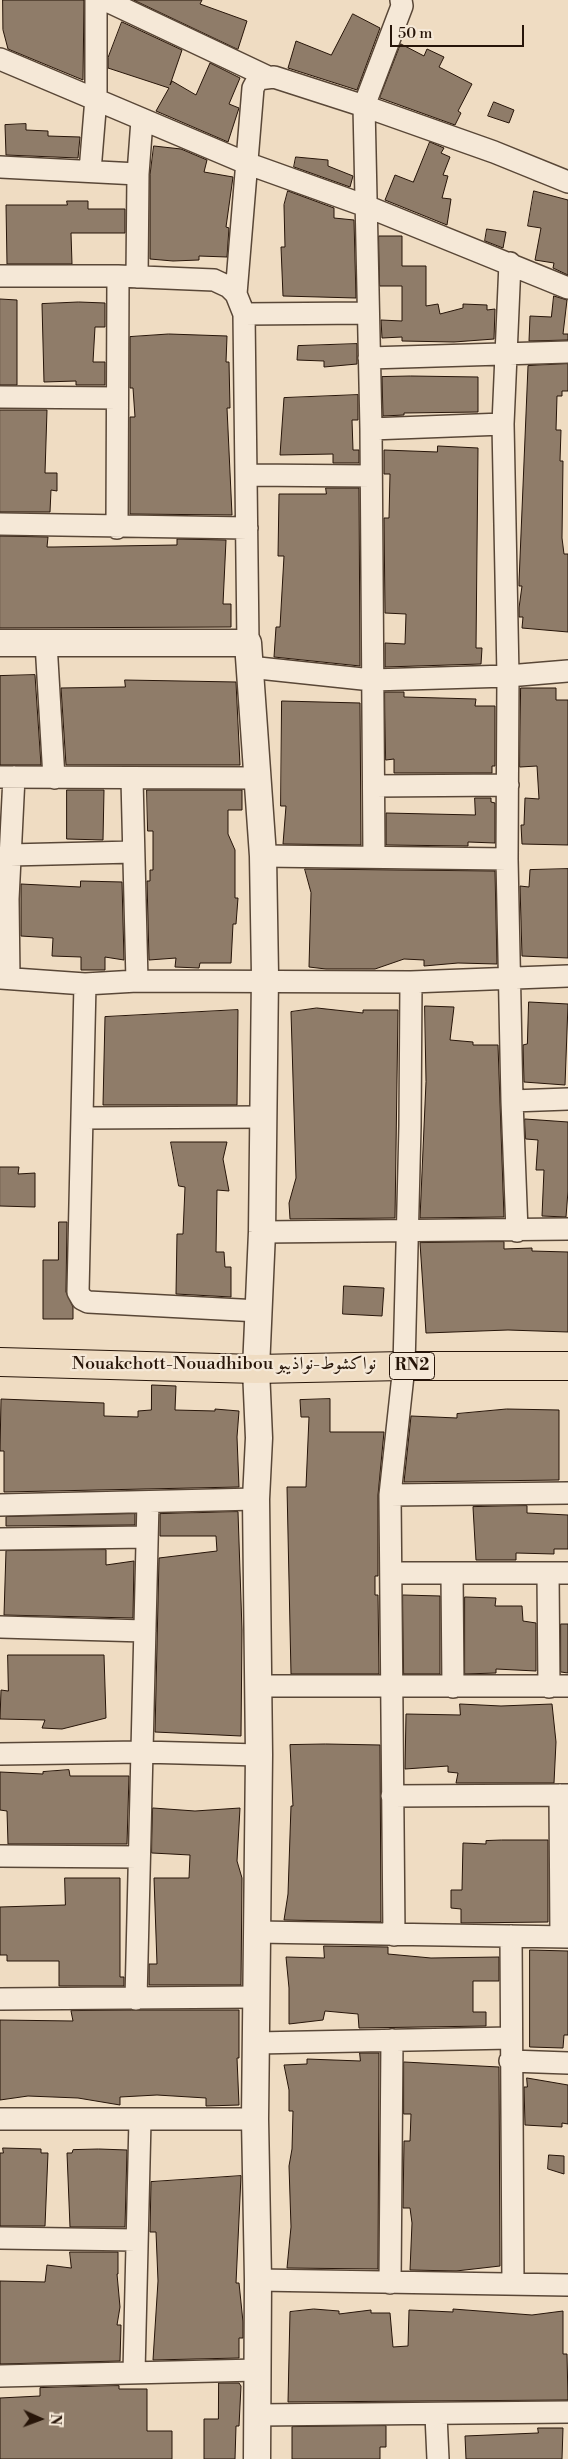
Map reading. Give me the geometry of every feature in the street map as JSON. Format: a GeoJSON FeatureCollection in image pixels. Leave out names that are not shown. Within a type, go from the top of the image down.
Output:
{"type":"FeatureCollection","features":[{"type":"Feature","properties":{"kind":"highway","name":"Nouakchott-Nouadhibou نواكشوط-نواذيبو"},"geometry":{"type":"LineString","coordinates":[[0,1362],[256,1369],[404,1366],[568,1366]]}},
{"type":"Feature","properties":{"kind":"street"},"geometry":{"type":"LineString","coordinates":[[90,171],[96,98],[96,0]]}},
{"type":"Feature","properties":{"kind":"street"},"geometry":{"type":"LineString","coordinates":[[105,0],[266,76]]}},
{"type":"Feature","properties":{"kind":"street"},"geometry":{"type":"LineString","coordinates":[[374,857],[371,429],[364,106],[402,6],[401,0]]}},
{"type":"Feature","properties":{"kind":"street"},"geometry":{"type":"LineString","coordinates":[[0,59],[246,163],[366,206],[568,288]]}},
{"type":"Feature","properties":{"kind":"street"},"geometry":{"type":"LineString","coordinates":[[236,294],[253,88],[258,79],[266,76],[274,76],[319,93],[364,106],[494,152],[568,182]]}},
{"type":"Feature","properties":{"kind":"street"},"geometry":{"type":"LineString","coordinates":[[117,528],[116,398],[142,120]]}},
{"type":"Feature","properties":{"kind":"street"},"geometry":{"type":"LineString","coordinates":[[0,167],[138,174]]}},
{"type":"Feature","properties":{"kind":"street"},"geometry":{"type":"LineString","coordinates":[[510,263],[508,352],[503,424],[508,676],[507,859],[512,1101],[517,1231]]}},
{"type":"Feature","properties":{"kind":"street"},"geometry":{"type":"LineString","coordinates":[[0,276],[127,276],[214,280],[229,287],[236,294],[244,314],[248,655],[258,778],[265,981],[262,1232],[256,1369],[259,1438],[256,1498],[259,1755],[255,2119],[258,2280],[256,2459]]}},
{"type":"Feature","properties":{"kind":"street"},"geometry":{"type":"LineString","coordinates":[[244,314],[368,313]]}},
{"type":"Feature","properties":{"kind":"street"},"geometry":{"type":"LineString","coordinates":[[369,358],[508,352],[568,352]]}},
{"type":"Feature","properties":{"kind":"street"},"geometry":{"type":"LineString","coordinates":[[0,397],[116,398]]}},
{"type":"Feature","properties":{"kind":"street"},"geometry":{"type":"LineString","coordinates":[[371,429],[503,424]]}},
{"type":"Feature","properties":{"kind":"street"},"geometry":{"type":"LineString","coordinates":[[246,475],[371,476]]}},
{"type":"Feature","properties":{"kind":"street"},"geometry":{"type":"LineString","coordinates":[[0,524],[117,528],[247,528]]}},
{"type":"Feature","properties":{"kind":"street"},"geometry":{"type":"LineString","coordinates":[[0,643],[46,643],[248,655],[372,680],[508,676],[568,671]]}},
{"type":"Feature","properties":{"kind":"street"},"geometry":{"type":"LineString","coordinates":[[46,643],[54,778]]}},
{"type":"Feature","properties":{"kind":"street"},"geometry":{"type":"LineString","coordinates":[[258,778],[132,779],[7,777],[10,855],[4,978],[85,984],[265,981],[411,982],[568,976]]}},
{"type":"Feature","properties":{"kind":"street"},"geometry":{"type":"LineString","coordinates":[[132,779],[137,982]]}},
{"type":"Feature","properties":{"kind":"street"},"geometry":{"type":"LineString","coordinates":[[374,786],[508,786]]}},
{"type":"Feature","properties":{"kind":"street"},"geometry":{"type":"LineString","coordinates":[[10,855],[133,852]]}},
{"type":"Feature","properties":{"kind":"street"},"geometry":{"type":"LineString","coordinates":[[262,856],[507,859]]}},
{"type":"Feature","properties":{"kind":"street"},"geometry":{"type":"LineString","coordinates":[[394,1935],[390,1495],[404,1366],[408,1233],[411,982]]}},
{"type":"Feature","properties":{"kind":"street"},"geometry":{"type":"LineString","coordinates":[[85,984],[78,1292],[88,1302],[259,1311]]}},
{"type":"Feature","properties":{"kind":"street"},"geometry":{"type":"LineString","coordinates":[[512,1101],[568,1099]]}},
{"type":"Feature","properties":{"kind":"street"},"geometry":{"type":"LineString","coordinates":[[83,1118],[264,1116]]}},
{"type":"Feature","properties":{"kind":"street"},"geometry":{"type":"LineString","coordinates":[[262,1232],[408,1233],[568,1230]]}},
{"type":"Feature","properties":{"kind":"street"},"geometry":{"type":"LineString","coordinates":[[390,1495],[568,1493]]}},
{"type":"Feature","properties":{"kind":"street"},"geometry":{"type":"LineString","coordinates":[[0,1504],[256,1498]]}},
{"type":"Feature","properties":{"kind":"street"},"geometry":{"type":"LineString","coordinates":[[136,1999],[148,1502]]}},
{"type":"Feature","properties":{"kind":"street"},"geometry":{"type":"LineString","coordinates":[[0,1539],[147,1537]]}},
{"type":"Feature","properties":{"kind":"street"},"geometry":{"type":"LineString","coordinates":[[258,1686],[559,1686],[558,1573],[392,1573]]}},
{"type":"Feature","properties":{"kind":"street"},"geometry":{"type":"LineString","coordinates":[[452,1574],[453,1687]]}},
{"type":"Feature","properties":{"kind":"street"},"geometry":{"type":"LineString","coordinates":[[0,1627],[145,1632]]}},
{"type":"Feature","properties":{"kind":"street"},"geometry":{"type":"LineString","coordinates":[[0,1754],[141,1752],[259,1755]]}},
{"type":"Feature","properties":{"kind":"street"},"geometry":{"type":"LineString","coordinates":[[257,1932],[564,1937],[564,1795],[392,1796]]}},
{"type":"Feature","properties":{"kind":"street"},"geometry":{"type":"LineString","coordinates":[[0,1856],[139,1857]]}},
{"type":"Feature","properties":{"kind":"street"},"geometry":{"type":"LineString","coordinates":[[511,1936],[510,2061],[513,2284]]}},
{"type":"Feature","properties":{"kind":"street"},"geometry":{"type":"LineString","coordinates":[[0,1999],[256,1997]]}},
{"type":"Feature","properties":{"kind":"street"},"geometry":{"type":"LineString","coordinates":[[256,2043],[511,2038]]}},
{"type":"Feature","properties":{"kind":"street"},"geometry":{"type":"LineString","coordinates":[[390,2283],[392,2040]]}},
{"type":"Feature","properties":{"kind":"street"},"geometry":{"type":"LineString","coordinates":[[510,2061],[568,2062]]}},
{"type":"Feature","properties":{"kind":"street"},"geometry":{"type":"LineString","coordinates":[[0,2120],[255,2119]]}},
{"type":"Feature","properties":{"kind":"street"},"geometry":{"type":"LineString","coordinates":[[134,2372],[140,2120]]}},
{"type":"Feature","properties":{"kind":"street"},"geometry":{"type":"LineString","coordinates":[[0,2238],[136,2240]]}},
{"type":"Feature","properties":{"kind":"street"},"geometry":{"type":"LineString","coordinates":[[258,2280],[568,2286]]}},
{"type":"Feature","properties":{"kind":"street"},"geometry":{"type":"LineString","coordinates":[[0,2376],[258,2370]]}},
{"type":"Feature","properties":{"kind":"street"},"geometry":{"type":"LineString","coordinates":[[257,2415],[436,2415],[568,2412]]}},
{"type":"Feature","properties":{"kind":"street"},"geometry":{"type":"LineString","coordinates":[[436,2415],[438,2459]]}},
{"type":"Feature","properties":{"kind":"building"},"geometry":{"type":"Polygon","coordinates":[[[3,0],[84,0],[83,80],[8,49],[3,30],[3,0]]]}},
{"type":"Feature","properties":{"kind":"building"},"geometry":{"type":"Polygon","coordinates":[[[134,0],[202,0],[200,4],[247,21],[238,49],[134,0]]]}},
{"type":"Feature","properties":{"kind":"building"},"geometry":{"type":"Polygon","coordinates":[[[353,14],[380,28],[357,90],[288,68],[296,41],[331,55],[353,14]]]}},
{"type":"Feature","properties":{"kind":"building"},"geometry":{"type":"Polygon","coordinates":[[[122,22],[182,50],[170,85],[172,81],[196,95],[210,63],[240,78],[229,104],[239,108],[228,142],[156,111],[169,88],[108,68],[108,58],[122,22]]]}},
{"type":"Feature","properties":{"kind":"building"},"geometry":{"type":"Polygon","coordinates":[[[401,44],[424,56],[427,49],[444,57],[439,67],[472,84],[458,111],[461,113],[455,125],[380,98],[401,44]]]}},
{"type":"Feature","properties":{"kind":"building"},"geometry":{"type":"Polygon","coordinates":[[[494,102],[514,110],[509,123],[488,116],[494,102]]]}},
{"type":"Feature","properties":{"kind":"building"},"geometry":{"type":"Polygon","coordinates":[[[26,124],[26,130],[48,131],[48,136],[80,137],[78,158],[6,155],[5,125],[26,124]]]}},
{"type":"Feature","properties":{"kind":"building"},"geometry":{"type":"Polygon","coordinates":[[[430,142],[444,148],[441,153],[450,157],[443,175],[448,176],[442,198],[451,199],[447,225],[385,200],[395,175],[413,182],[430,142]]]}},
{"type":"Feature","properties":{"kind":"building"},"geometry":{"type":"Polygon","coordinates":[[[154,146],[181,149],[207,160],[204,172],[233,177],[226,227],[229,228],[227,257],[199,256],[199,260],[173,261],[150,259],[150,175],[154,146]]]}},
{"type":"Feature","properties":{"kind":"building"},"geometry":{"type":"Polygon","coordinates":[[[296,157],[328,160],[328,166],[353,176],[350,187],[294,167],[296,157]]]}},
{"type":"Feature","properties":{"kind":"building"},"geometry":{"type":"Polygon","coordinates":[[[288,191],[334,208],[334,218],[354,220],[356,298],[283,296],[281,247],[285,247],[284,205],[288,191]]]}},
{"type":"Feature","properties":{"kind":"building"},"geometry":{"type":"Polygon","coordinates":[[[534,191],[568,200],[568,275],[553,268],[554,263],[535,260],[541,228],[528,226],[534,191]]]}},
{"type":"Feature","properties":{"kind":"building"},"geometry":{"type":"Polygon","coordinates":[[[67,201],[88,201],[88,209],[125,209],[125,233],[71,233],[72,264],[7,264],[6,205],[67,205],[67,201]]]}},
{"type":"Feature","properties":{"kind":"building"},"geometry":{"type":"Polygon","coordinates":[[[487,229],[506,232],[503,248],[485,241],[487,229]]]}},
{"type":"Feature","properties":{"kind":"building"},"geometry":{"type":"Polygon","coordinates":[[[379,236],[402,236],[402,266],[426,266],[426,306],[438,304],[440,314],[463,308],[463,304],[487,305],[487,310],[495,309],[494,339],[454,342],[402,341],[402,337],[382,338],[381,320],[402,321],[402,286],[380,286],[379,236]]]}},
{"type":"Feature","properties":{"kind":"building"},"geometry":{"type":"Polygon","coordinates":[[[554,296],[567,300],[563,334],[568,334],[568,340],[529,341],[530,316],[551,317],[554,296]]]}},
{"type":"Feature","properties":{"kind":"building"},"geometry":{"type":"Polygon","coordinates":[[[0,299],[17,300],[17,385],[0,385],[0,299]]]}},
{"type":"Feature","properties":{"kind":"building"},"geometry":{"type":"Polygon","coordinates":[[[105,303],[105,327],[95,327],[93,362],[105,362],[105,385],[76,385],[76,381],[44,382],[42,304],[105,303]]]}},
{"type":"Feature","properties":{"kind":"building"},"geometry":{"type":"Polygon","coordinates":[[[169,334],[227,336],[226,362],[229,362],[230,408],[227,408],[232,515],[130,514],[130,417],[135,417],[133,388],[130,388],[130,337],[169,334]]]}},
{"type":"Feature","properties":{"kind":"building"},"geometry":{"type":"Polygon","coordinates":[[[357,344],[357,364],[324,367],[324,361],[297,360],[298,346],[357,344]]]}},
{"type":"Feature","properties":{"kind":"building"},"geometry":{"type":"Polygon","coordinates":[[[568,364],[568,391],[562,391],[562,396],[557,396],[556,430],[561,430],[560,461],[563,461],[562,538],[564,554],[568,554],[568,632],[522,628],[523,617],[519,617],[519,608],[522,586],[519,586],[519,582],[528,366],[568,364]]]}},
{"type":"Feature","properties":{"kind":"building"},"geometry":{"type":"Polygon","coordinates":[[[382,377],[478,377],[478,412],[404,413],[404,415],[383,416],[382,377]]]}},
{"type":"Feature","properties":{"kind":"building"},"geometry":{"type":"Polygon","coordinates":[[[358,395],[358,420],[352,420],[353,450],[359,450],[359,463],[333,463],[333,454],[280,455],[284,398],[358,395]]]}},
{"type":"Feature","properties":{"kind":"building"},"geometry":{"type":"Polygon","coordinates":[[[0,410],[47,410],[45,473],[57,473],[57,491],[51,490],[50,512],[0,512],[0,410]]]}},
{"type":"Feature","properties":{"kind":"building"},"geometry":{"type":"Polygon","coordinates":[[[438,446],[478,448],[476,648],[482,648],[481,664],[385,667],[385,643],[405,644],[406,614],[385,613],[384,518],[389,518],[390,474],[384,474],[384,450],[437,452],[438,446]]]}},
{"type":"Feature","properties":{"kind":"building"},"geometry":{"type":"Polygon","coordinates":[[[326,488],[359,488],[360,666],[274,657],[276,627],[280,627],[284,556],[278,556],[279,494],[326,494],[326,488]]]}},
{"type":"Feature","properties":{"kind":"building"},"geometry":{"type":"Polygon","coordinates":[[[0,536],[48,537],[47,547],[177,545],[177,539],[226,540],[223,604],[231,604],[231,627],[0,628],[0,536]]]}},
{"type":"Feature","properties":{"kind":"building"},"geometry":{"type":"Polygon","coordinates":[[[35,675],[41,765],[0,765],[0,676],[35,675]]]}},
{"type":"Feature","properties":{"kind":"building"},"geometry":{"type":"Polygon","coordinates":[[[125,680],[236,682],[240,765],[66,765],[61,688],[125,687],[125,680]]]}},
{"type":"Feature","properties":{"kind":"building"},"geometry":{"type":"Polygon","coordinates":[[[521,688],[556,688],[556,700],[568,700],[568,845],[522,844],[521,825],[524,825],[525,798],[539,799],[537,766],[520,767],[521,688]]]}},
{"type":"Feature","properties":{"kind":"building"},"geometry":{"type":"Polygon","coordinates":[[[385,692],[404,692],[404,697],[476,699],[475,706],[495,706],[495,766],[492,766],[492,773],[394,773],[394,759],[386,760],[385,692]]]}},
{"type":"Feature","properties":{"kind":"building"},"geometry":{"type":"Polygon","coordinates":[[[282,701],[360,703],[361,845],[283,844],[286,806],[281,806],[282,701]]]}},
{"type":"Feature","properties":{"kind":"building"},"geometry":{"type":"Polygon","coordinates":[[[67,790],[104,790],[103,840],[67,839],[67,790]]]}},
{"type":"Feature","properties":{"kind":"building"},"geometry":{"type":"Polygon","coordinates":[[[147,790],[242,790],[242,810],[228,810],[228,834],[235,850],[235,898],[238,898],[236,924],[233,924],[231,963],[200,963],[199,968],[175,967],[176,958],[149,960],[147,881],[150,881],[150,870],[153,870],[153,831],[148,831],[147,790]]]}},
{"type":"Feature","properties":{"kind":"building"},"geometry":{"type":"Polygon","coordinates":[[[475,798],[491,798],[491,802],[495,803],[495,843],[468,842],[468,846],[386,845],[386,813],[475,815],[475,798]]]}},
{"type":"Feature","properties":{"kind":"building"},"geometry":{"type":"Polygon","coordinates":[[[305,869],[495,871],[497,964],[458,963],[424,966],[424,960],[404,959],[375,969],[309,967],[311,893],[305,869]]]}},
{"type":"Feature","properties":{"kind":"building"},"geometry":{"type":"Polygon","coordinates":[[[568,869],[568,958],[522,956],[520,886],[529,887],[530,870],[568,869]]]}},
{"type":"Feature","properties":{"kind":"building"},"geometry":{"type":"Polygon","coordinates":[[[81,881],[122,882],[124,960],[105,957],[105,970],[81,970],[81,957],[52,956],[53,938],[21,936],[21,884],[80,887],[81,881]]]}},
{"type":"Feature","properties":{"kind":"building"},"geometry":{"type":"Polygon","coordinates":[[[529,1002],[568,1004],[565,1085],[524,1082],[523,1045],[527,1044],[529,1002]]]}},
{"type":"Feature","properties":{"kind":"building"},"geometry":{"type":"Polygon","coordinates":[[[425,1006],[454,1007],[450,1040],[473,1042],[473,1045],[498,1045],[504,1217],[420,1218],[426,1082],[425,1006]]]}},
{"type":"Feature","properties":{"kind":"building"},"geometry":{"type":"Polygon","coordinates":[[[317,1008],[363,1013],[363,1010],[398,1010],[395,1218],[290,1219],[289,1203],[296,1178],[291,1012],[317,1008]]]}},
{"type":"Feature","properties":{"kind":"building"},"geometry":{"type":"Polygon","coordinates":[[[238,1010],[237,1105],[103,1105],[105,1017],[238,1010]]]}},
{"type":"Feature","properties":{"kind":"building"},"geometry":{"type":"Polygon","coordinates":[[[525,1119],[568,1122],[566,1217],[542,1216],[544,1170],[536,1170],[538,1140],[526,1139],[525,1119]]]}},
{"type":"Feature","properties":{"kind":"building"},"geometry":{"type":"Polygon","coordinates":[[[171,1142],[227,1142],[223,1159],[229,1191],[217,1190],[216,1252],[224,1252],[225,1267],[231,1267],[231,1297],[176,1294],[177,1234],[183,1234],[185,1187],[179,1186],[171,1142]]]}},
{"type":"Feature","properties":{"kind":"building"},"geometry":{"type":"Polygon","coordinates":[[[0,1167],[19,1167],[18,1174],[35,1173],[35,1207],[0,1206],[0,1167]]]}},
{"type":"Feature","properties":{"kind":"building"},"geometry":{"type":"Polygon","coordinates":[[[59,1222],[67,1222],[66,1292],[73,1307],[73,1319],[43,1319],[43,1260],[58,1260],[59,1222]]]}},
{"type":"Feature","properties":{"kind":"building"},"geometry":{"type":"Polygon","coordinates":[[[504,1242],[504,1249],[532,1248],[532,1251],[568,1252],[568,1332],[508,1330],[426,1333],[420,1243],[504,1242]]]}},
{"type":"Feature","properties":{"kind":"building"},"geometry":{"type":"Polygon","coordinates":[[[344,1286],[384,1288],[382,1316],[343,1314],[344,1286]]]}},
{"type":"Feature","properties":{"kind":"building"},"geometry":{"type":"Polygon","coordinates":[[[152,1385],[176,1386],[175,1410],[215,1411],[215,1409],[239,1411],[237,1437],[239,1487],[4,1492],[4,1451],[0,1451],[1,1399],[104,1403],[104,1416],[138,1417],[138,1411],[151,1410],[152,1385]]]}},
{"type":"Feature","properties":{"kind":"building"},"geometry":{"type":"Polygon","coordinates":[[[330,1399],[330,1432],[384,1432],[378,1495],[378,1576],[375,1576],[375,1595],[378,1595],[379,1674],[291,1674],[287,1487],[306,1487],[309,1417],[301,1417],[300,1400],[330,1399]]]}},
{"type":"Feature","properties":{"kind":"building"},"geometry":{"type":"Polygon","coordinates":[[[507,1409],[559,1410],[559,1480],[404,1482],[411,1416],[457,1418],[457,1414],[507,1409]]]}},
{"type":"Feature","properties":{"kind":"building"},"geometry":{"type":"Polygon","coordinates":[[[527,1506],[527,1513],[568,1515],[568,1549],[554,1549],[554,1554],[516,1553],[516,1560],[476,1560],[473,1507],[527,1506]]]}},
{"type":"Feature","properties":{"kind":"building"},"geometry":{"type":"Polygon","coordinates":[[[238,1512],[242,1630],[241,1736],[155,1732],[159,1558],[217,1551],[216,1536],[160,1536],[160,1514],[238,1512]]]}},
{"type":"Feature","properties":{"kind":"building"},"geometry":{"type":"Polygon","coordinates":[[[135,1514],[135,1525],[6,1526],[6,1517],[135,1514]]]}},
{"type":"Feature","properties":{"kind":"building"},"geometry":{"type":"Polygon","coordinates":[[[106,1550],[106,1565],[134,1561],[133,1618],[4,1615],[6,1551],[106,1550]]]}},
{"type":"Feature","properties":{"kind":"building"},"geometry":{"type":"Polygon","coordinates":[[[403,1595],[440,1596],[440,1674],[404,1674],[403,1595]]]}},
{"type":"Feature","properties":{"kind":"building"},"geometry":{"type":"Polygon","coordinates":[[[465,1597],[496,1598],[495,1606],[522,1606],[523,1621],[536,1623],[536,1671],[496,1669],[496,1673],[465,1674],[465,1597]]]}},
{"type":"Feature","properties":{"kind":"building"},"geometry":{"type":"Polygon","coordinates":[[[561,1624],[568,1624],[568,1673],[561,1672],[561,1624]]]}},
{"type":"Feature","properties":{"kind":"building"},"geometry":{"type":"Polygon","coordinates":[[[8,1655],[104,1655],[106,1718],[62,1729],[42,1728],[45,1720],[0,1719],[1,1690],[8,1691],[8,1655]]]}},
{"type":"Feature","properties":{"kind":"building"},"geometry":{"type":"Polygon","coordinates":[[[460,1704],[501,1706],[552,1704],[556,1742],[554,1783],[456,1783],[458,1773],[448,1772],[448,1766],[405,1769],[406,1714],[460,1715],[460,1704]]]}},
{"type":"Feature","properties":{"kind":"building"},"geometry":{"type":"Polygon","coordinates":[[[290,1745],[380,1745],[381,1922],[284,1920],[288,1894],[291,1806],[293,1806],[290,1745]]]}},
{"type":"Feature","properties":{"kind":"building"},"geometry":{"type":"Polygon","coordinates":[[[69,1770],[70,1776],[129,1776],[127,1844],[8,1844],[7,1811],[0,1810],[0,1772],[43,1774],[43,1772],[69,1770]]]}},
{"type":"Feature","properties":{"kind":"building"},"geometry":{"type":"Polygon","coordinates":[[[153,1808],[195,1811],[240,1808],[237,1861],[242,1878],[241,1985],[149,1985],[149,1964],[157,1964],[154,1878],[189,1878],[190,1855],[152,1853],[153,1808]]]}},
{"type":"Feature","properties":{"kind":"building"},"geometry":{"type":"Polygon","coordinates":[[[548,1840],[548,1922],[461,1923],[461,1909],[451,1908],[451,1890],[462,1890],[463,1843],[486,1844],[486,1841],[548,1840]]]}},
{"type":"Feature","properties":{"kind":"building"},"geometry":{"type":"Polygon","coordinates":[[[65,1878],[120,1878],[120,1977],[124,1977],[124,1986],[59,1986],[59,1961],[7,1961],[7,1955],[0,1955],[0,1907],[65,1905],[65,1878]]]}},
{"type":"Feature","properties":{"kind":"building"},"geometry":{"type":"Polygon","coordinates":[[[324,1946],[388,1947],[388,1954],[431,1958],[499,1957],[499,1981],[473,1981],[473,2012],[486,2012],[486,2026],[359,2028],[358,2014],[325,2011],[323,2020],[289,2024],[289,1988],[286,1957],[324,1958],[324,1946]]]}},
{"type":"Feature","properties":{"kind":"building"},"geometry":{"type":"Polygon","coordinates":[[[530,1950],[568,1951],[568,2035],[564,2035],[563,2048],[530,2047],[530,1950]]]}},
{"type":"Feature","properties":{"kind":"building"},"geometry":{"type":"Polygon","coordinates":[[[239,2010],[239,2058],[237,2058],[239,2105],[206,2106],[206,2098],[157,2095],[120,2097],[120,2105],[78,2098],[28,2096],[0,2100],[0,2020],[73,2021],[71,2011],[239,2010]]]}},
{"type":"Feature","properties":{"kind":"building"},"geometry":{"type":"Polygon","coordinates":[[[360,2053],[379,2053],[378,2269],[287,2268],[291,2227],[289,2166],[292,2149],[293,2111],[289,2111],[289,2090],[284,2065],[307,2064],[307,2059],[360,2061],[360,2053]]]}},
{"type":"Feature","properties":{"kind":"building"},"geometry":{"type":"Polygon","coordinates":[[[404,2062],[499,2067],[500,2266],[456,2271],[410,2270],[412,2223],[410,2208],[403,2208],[404,2141],[410,2141],[411,2114],[404,2114],[404,2062]]]}},
{"type":"Feature","properties":{"kind":"building"},"geometry":{"type":"Polygon","coordinates":[[[527,2078],[568,2085],[568,2124],[562,2123],[562,2127],[525,2125],[524,2087],[527,2087],[527,2078]]]}},
{"type":"Feature","properties":{"kind":"building"},"geometry":{"type":"Polygon","coordinates":[[[3,2148],[41,2149],[41,2153],[48,2153],[45,2226],[0,2226],[0,2153],[3,2153],[3,2148]]]}},
{"type":"Feature","properties":{"kind":"building"},"geometry":{"type":"Polygon","coordinates":[[[73,2150],[127,2150],[125,2227],[70,2227],[67,2153],[72,2153],[73,2150]]]}},
{"type":"Feature","properties":{"kind":"building"},"geometry":{"type":"Polygon","coordinates":[[[549,2155],[564,2156],[564,2174],[548,2169],[549,2155]]]}},
{"type":"Feature","properties":{"kind":"building"},"geometry":{"type":"Polygon","coordinates":[[[241,2176],[236,2283],[239,2283],[243,2322],[243,2338],[239,2338],[239,2358],[153,2360],[158,2281],[156,2232],[150,2232],[151,2182],[241,2176]]]}},
{"type":"Feature","properties":{"kind":"building"},"geometry":{"type":"Polygon","coordinates":[[[70,2252],[118,2252],[117,2274],[120,2307],[117,2325],[121,2325],[120,2361],[0,2364],[0,2281],[45,2282],[47,2265],[71,2268],[70,2252]]]}},
{"type":"Feature","properties":{"kind":"building"},"geometry":{"type":"Polygon","coordinates":[[[314,2309],[339,2311],[339,2314],[371,2310],[371,2313],[390,2313],[393,2347],[408,2346],[409,2310],[453,2312],[453,2309],[532,2315],[563,2311],[563,2354],[567,2354],[568,2400],[288,2402],[290,2312],[314,2309]]]}},
{"type":"Feature","properties":{"kind":"building"},"geometry":{"type":"Polygon","coordinates":[[[219,2383],[239,2383],[241,2386],[239,2426],[236,2426],[235,2459],[204,2459],[204,2419],[218,2419],[219,2383]]]}},
{"type":"Feature","properties":{"kind":"building"},"geometry":{"type":"Polygon","coordinates":[[[119,2386],[119,2389],[147,2389],[147,2431],[172,2431],[172,2459],[0,2459],[0,2398],[40,2396],[40,2388],[119,2386]]]}},
{"type":"Feature","properties":{"kind":"building"},"geometry":{"type":"Polygon","coordinates":[[[386,2426],[386,2447],[380,2447],[380,2459],[292,2459],[292,2427],[386,2426]]]}},
{"type":"Feature","properties":{"kind":"building"},"geometry":{"type":"Polygon","coordinates":[[[538,2428],[563,2428],[562,2459],[466,2459],[465,2436],[538,2433],[538,2428]]]}}]}
